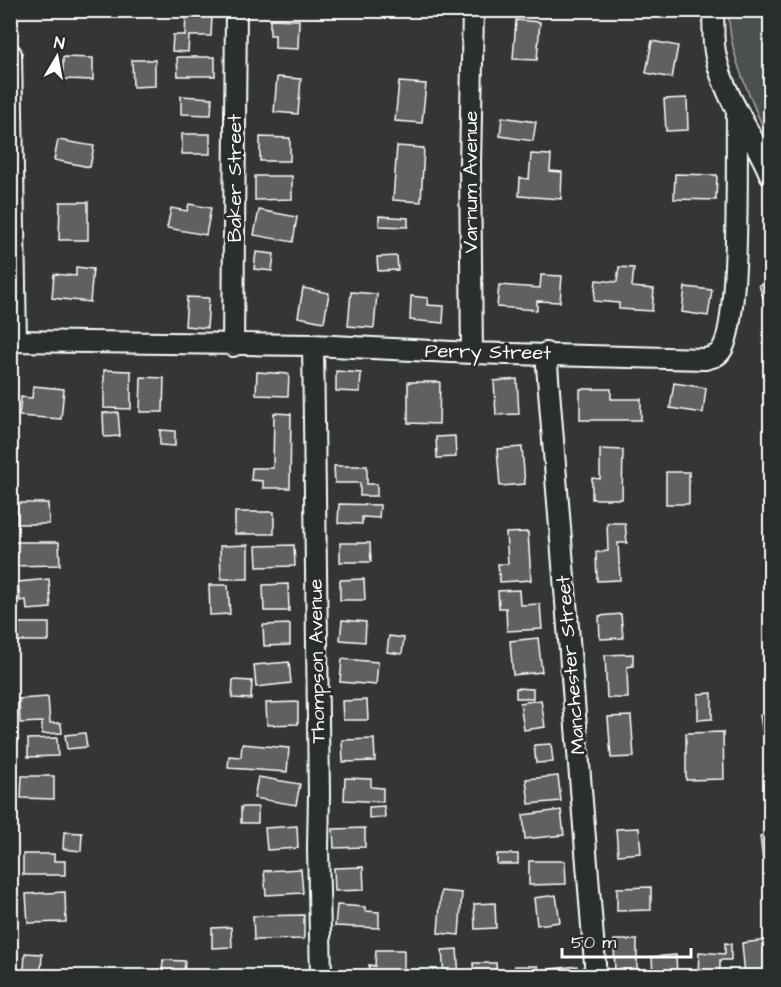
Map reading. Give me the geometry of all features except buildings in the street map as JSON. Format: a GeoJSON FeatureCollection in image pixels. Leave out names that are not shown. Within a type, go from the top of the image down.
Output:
{"type":"FeatureCollection","features":[{"type":"Feature","properties":{"kind":"street","name":"Baker Street"},"geometry":{"type":"LineString","coordinates":[[233,346],[236,10]]}},
{"type":"Feature","properties":{"kind":"street","name":"Varnum Avenue"},"geometry":{"type":"LineString","coordinates":[[472,10],[470,165],[472,352]]}},
{"type":"Feature","properties":{"kind":"street"},"geometry":{"type":"LineString","coordinates":[[713,10],[715,55],[736,111],[771,174]]}},
{"type":"Feature","properties":{"kind":"street"},"geometry":{"type":"LineString","coordinates":[[11,54],[13,341]]}},
{"type":"Feature","properties":{"kind":"street","name":"Perry Street"},"geometry":{"type":"LineString","coordinates":[[13,341],[233,346],[313,345],[705,359],[715,356],[721,352],[726,340],[731,312],[735,254],[736,111]]}},
{"type":"Feature","properties":{"kind":"street","name":"Thompson Avenue"},"geometry":{"type":"LineString","coordinates":[[313,345],[321,976]]}},
{"type":"Feature","properties":{"kind":"street","name":"Manchester Street"},"geometry":{"type":"LineString","coordinates":[[546,353],[596,976]]}},
{"type":"Feature","properties":{"kind":"shaded area"},"geometry":{"type":"Polygon","coordinates":[[[729,11],[770,11],[770,144],[737,61],[732,44],[729,11]]]}}]}
